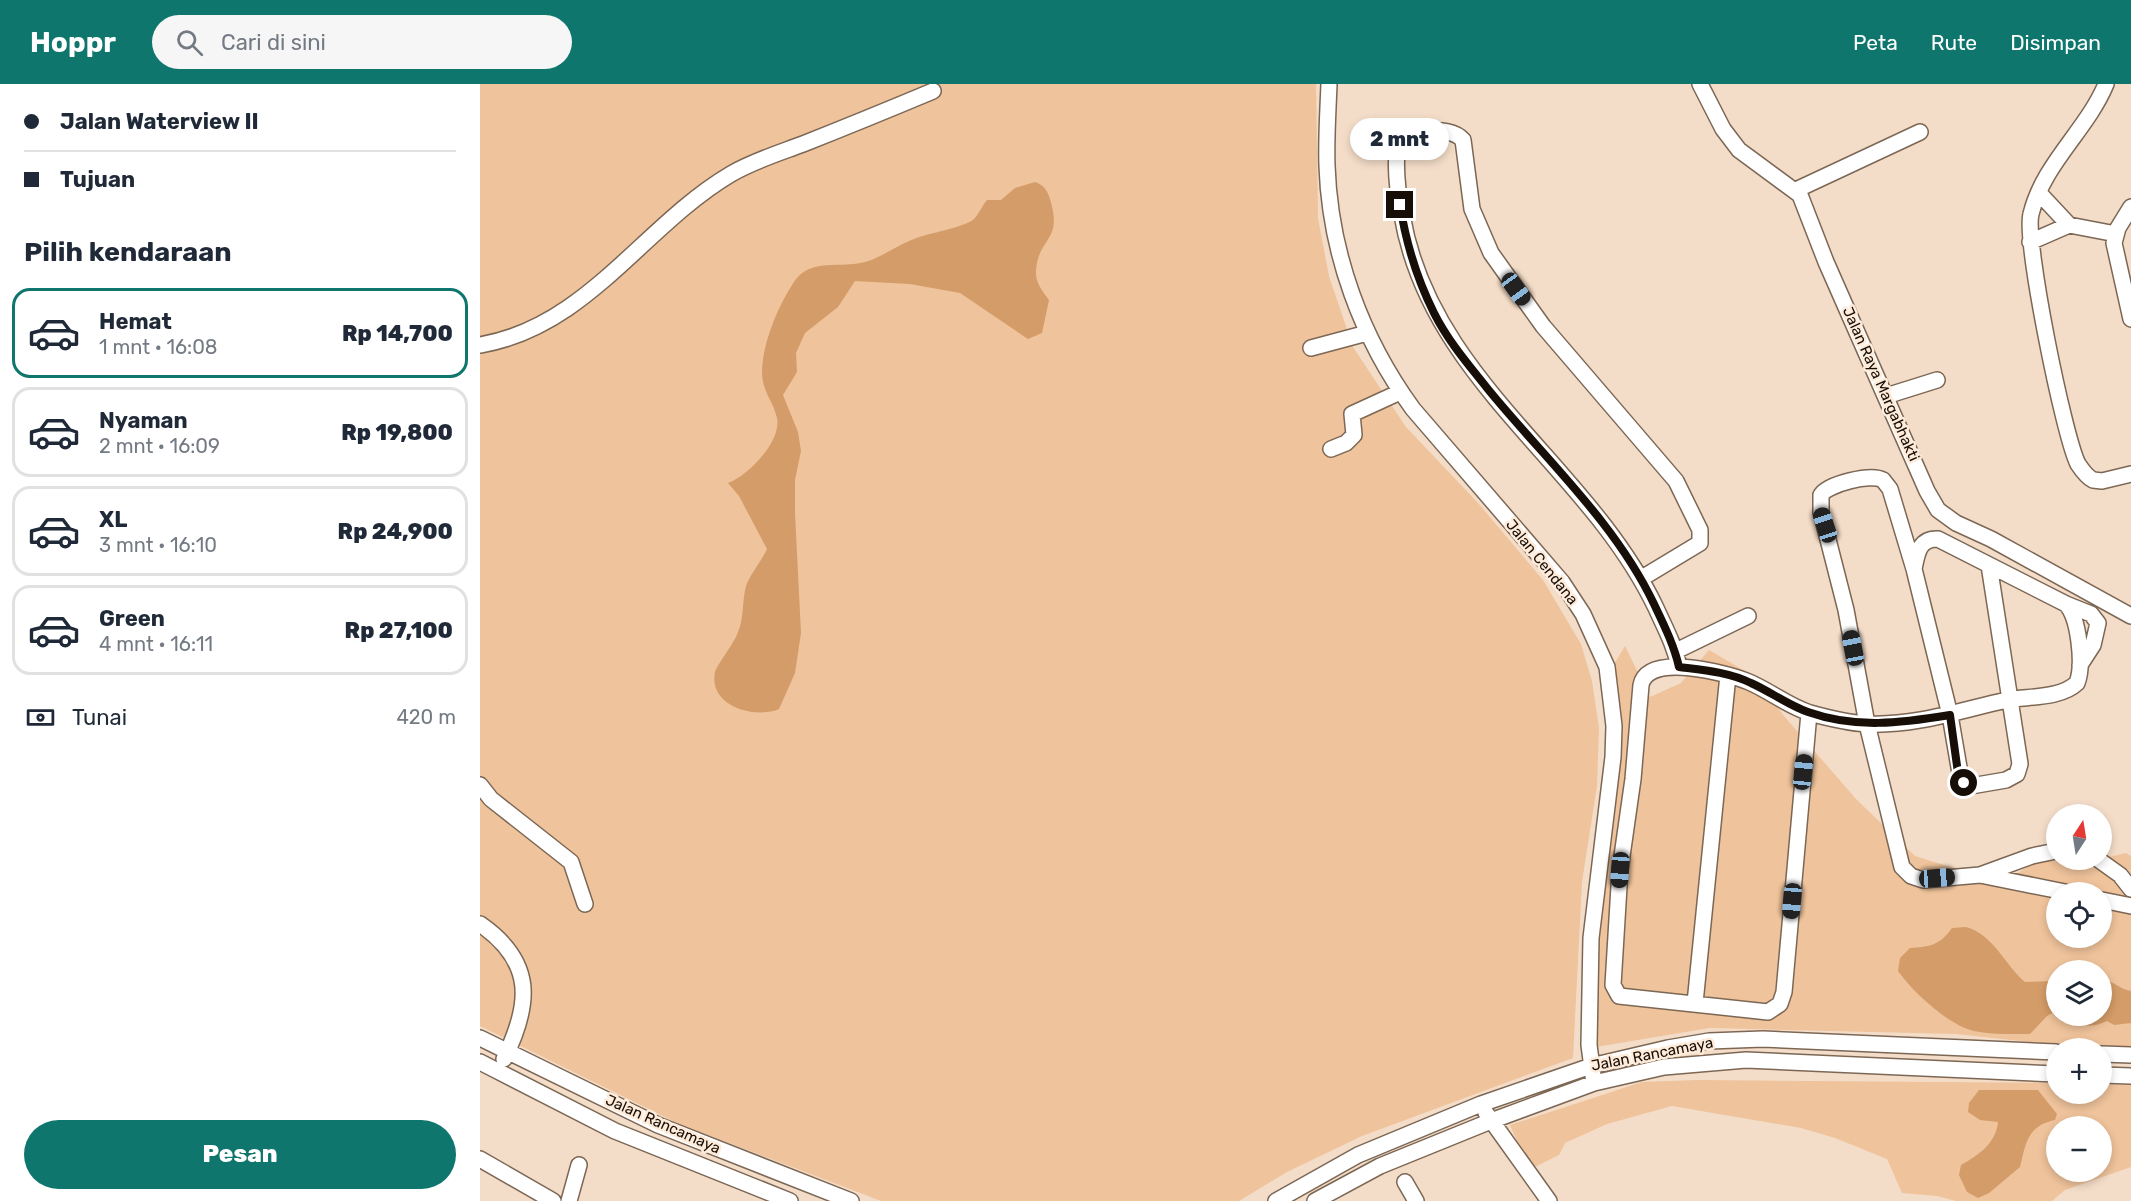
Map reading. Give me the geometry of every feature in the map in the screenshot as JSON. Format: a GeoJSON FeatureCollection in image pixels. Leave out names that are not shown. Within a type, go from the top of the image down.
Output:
{"type":"FeatureCollection","features":[{"type":"Feature","properties":{"kind":"street","name":"Jalan Cendana"},"geometry":{"type":"LineString","coordinates":[[1329,84],[1327,159],[1330,192],[1343,269],[1367,333],[1400,392],[1447,451],[1562,582],[1583,614],[1606,667],[1613,710],[1613,743],[1591,938],[1588,1000],[1594,1083]]}},
{"type":"Feature","properties":{"kind":"street","name":"Jalan Raya Margabhakti"},"geometry":{"type":"LineString","coordinates":[[1700,84],[1723,129],[1739,150],[1796,190],[1806,208],[1826,261],[1927,491],[1938,510],[1956,523],[1991,539],[2131,616]]}},
{"type":"Feature","properties":{"kind":"street"},"geometry":{"type":"LineString","coordinates":[[2106,84],[2038,193],[2030,216],[2030,242],[2047,340],[2078,464],[2093,480],[2102,481],[2131,474]]}},
{"type":"Feature","properties":{"kind":"street"},"geometry":{"type":"LineString","coordinates":[[480,345],[522,335],[563,312],[620,268],[691,202],[732,173],[933,92]]}},
{"type":"Feature","properties":{"kind":"street"},"geometry":{"type":"LineString","coordinates":[[1642,578],[1700,543],[1701,534],[1679,488],[1651,450],[1543,326],[1491,253],[1472,209],[1463,140],[1454,132],[1446,131],[1408,136],[1399,145],[1397,152],[1400,205],[1413,261],[1435,315],[1464,360],[1602,522],[1642,578],[1676,651],[1679,667]]}},
{"type":"Feature","properties":{"kind":"street"},"geometry":{"type":"LineString","coordinates":[[1796,190],[1920,132]]}},
{"type":"Feature","properties":{"kind":"street"},"geometry":{"type":"LineString","coordinates":[[2038,193],[2069,225]]}},
{"type":"Feature","properties":{"kind":"street"},"geometry":{"type":"LineString","coordinates":[[2131,207],[2116,234],[2114,243],[2131,319]]}},
{"type":"Feature","properties":{"kind":"street"},"geometry":{"type":"LineString","coordinates":[[2030,242],[2069,225],[2116,234]]}},
{"type":"Feature","properties":{"kind":"street"},"geometry":{"type":"LineString","coordinates":[[1311,348],[1367,333]]}},
{"type":"Feature","properties":{"kind":"street"},"geometry":{"type":"LineString","coordinates":[[1886,396],[1937,380]]}},
{"type":"Feature","properties":{"kind":"street"},"geometry":{"type":"LineString","coordinates":[[1331,449],[1346,443],[1354,435],[1352,414],[1400,392]]}},
{"type":"Feature","properties":{"kind":"street"},"geometry":{"type":"LineString","coordinates":[[1989,565],[2020,764],[2017,774],[2006,780],[1971,786],[1960,779],[1950,715],[1914,569],[1890,489],[1883,480],[1872,477],[1829,486],[1821,495],[1821,512],[1846,610],[1867,724],[1902,867],[1911,876],[1923,880],[1980,875],[2046,853]]}},
{"type":"Feature","properties":{"kind":"street"},"geometry":{"type":"LineString","coordinates":[[1914,569],[1922,544],[1934,538],[1953,544],[1989,565],[2066,604],[2091,614],[2098,623],[2093,645],[2080,665]]}},
{"type":"Feature","properties":{"kind":"street"},"geometry":{"type":"LineString","coordinates":[[1809,712],[1784,992],[1780,1004],[1768,1012],[1695,1003],[1623,998],[1615,993],[1613,985],[1620,870],[1633,779],[1642,681],[1647,673],[1655,669],[1679,667],[1728,675],[1751,683],[1809,712],[1867,724],[1905,722],[1950,715],[2009,700],[2068,689],[2077,683],[2080,665],[2073,615],[2066,604]]}},
{"type":"Feature","properties":{"kind":"street"},"geometry":{"type":"LineString","coordinates":[[1676,651],[1748,616]]}},
{"type":"Feature","properties":{"kind":"street"},"geometry":{"type":"LineString","coordinates":[[1695,1003],[1728,675]]}},
{"type":"Feature","properties":{"kind":"street"},"geometry":{"type":"LineString","coordinates":[[480,785],[491,799],[572,862],[585,904]]}},
{"type":"Feature","properties":{"kind":"street"},"geometry":{"type":"LineString","coordinates":[[2112,869],[2131,889]]}},
{"type":"Feature","properties":{"kind":"street"},"geometry":{"type":"LineString","coordinates":[[1980,875],[2046,888]]}},
{"type":"Feature","properties":{"kind":"street"},"geometry":{"type":"LineString","coordinates":[[2112,902],[2131,906]]}},
{"type":"Feature","properties":{"kind":"street"},"geometry":{"type":"LineString","coordinates":[[480,924],[497,936],[514,956],[523,985],[522,1020],[498,1071]]}},
{"type":"Feature","properties":{"kind":"street","name":"Jalan Rancamaya"},"geometry":{"type":"LineString","coordinates":[[480,1038],[658,1125],[851,1201]]}},
{"type":"Feature","properties":{"kind":"street","name":"Jalan Rancamaya"},"geometry":{"type":"LineString","coordinates":[[1276,1201],[1358,1155],[1481,1104],[1591,1065],[1668,1048],[1740,1039],[2046,1052]]}},
{"type":"Feature","properties":{"kind":"street"},"geometry":{"type":"LineString","coordinates":[[2112,1054],[2131,1055]]}},
{"type":"Feature","properties":{"kind":"street","name":"Jalan Rancamaya"},"geometry":{"type":"LineString","coordinates":[[1315,1201],[1380,1166],[1491,1121],[1594,1083],[1664,1067],[1746,1060],[2046,1074]]}},
{"type":"Feature","properties":{"kind":"street","name":"Jalan Rancamaya"},"geometry":{"type":"LineString","coordinates":[[480,1062],[615,1131],[790,1201]]}},
{"type":"Feature","properties":{"kind":"street"},"geometry":{"type":"LineString","coordinates":[[2112,1075],[2131,1076]]}},
{"type":"Feature","properties":{"kind":"street"},"geometry":{"type":"LineString","coordinates":[[1481,1104],[1549,1201]]}},
{"type":"Feature","properties":{"kind":"street"},"geometry":{"type":"LineString","coordinates":[[480,1159],[553,1201]]}},
{"type":"Feature","properties":{"kind":"street"},"geometry":{"type":"LineString","coordinates":[[569,1201],[579,1165]]}},
{"type":"Feature","properties":{"kind":"street"},"geometry":{"type":"LineString","coordinates":[[1406,1182],[1416,1201]]}},
{"type":"Feature","properties":{"kind":"shaded area"},"geometry":{"type":"Polygon","coordinates":[[[480,84],[1316,84],[1318,218],[1329,276],[1353,347],[1406,427],[1478,503],[1543,580],[1581,644],[1592,681],[1599,728],[1597,786],[1582,882],[1573,1058],[1362,1136],[1287,1172],[1239,1201],[881,1201],[677,1123],[480,1026],[480,84]]]}},
{"type":"Feature","properties":{"kind":"shaded area"},"geometry":{"type":"Polygon","coordinates":[[[1035,182],[1046,190],[1054,223],[1041,251],[1036,270],[1038,283],[1049,300],[1042,333],[1028,339],[960,293],[910,284],[855,281],[838,307],[805,333],[796,353],[797,372],[783,395],[798,432],[801,451],[795,480],[801,633],[795,673],[779,709],[769,712],[747,711],[726,702],[719,694],[715,684],[715,672],[736,637],[740,627],[746,586],[767,549],[739,496],[728,483],[754,465],[774,437],[777,418],[762,378],[763,360],[772,325],[788,292],[794,282],[808,269],[865,262],[914,239],[962,225],[974,219],[987,200],[1001,200],[1015,188],[1035,182]]]}},
{"type":"Feature","properties":{"kind":"shaded area"},"geometry":{"type":"Polygon","coordinates":[[[1625,646],[1650,697],[1681,683],[1709,650],[1755,677],[1784,716],[1856,799],[1915,856],[2002,883],[2046,855],[2046,870],[2112,870],[2112,856],[2126,853],[2131,856],[2131,1053],[2112,1051],[2112,1038],[2046,1038],[2046,1044],[1956,1034],[1710,1028],[1596,1047],[1600,869],[1610,671],[1625,646]]]}},
{"type":"Feature","properties":{"kind":"shaded area"},"geometry":{"type":"Polygon","coordinates":[[[1966,927],[1984,936],[2025,982],[2046,981],[2046,1017],[2030,1034],[1988,1033],[1964,1028],[1932,1007],[1898,971],[1900,958],[1910,948],[1934,944],[1952,928],[1966,927]]]}},
{"type":"Feature","properties":{"kind":"shaded area"},"geometry":{"type":"Polygon","coordinates":[[[2112,982],[2131,991],[2131,1023],[2112,1024],[2112,982]]]}},
{"type":"Feature","properties":{"kind":"shaded area"},"geometry":{"type":"Polygon","coordinates":[[[1697,1080],[2046,1083],[2046,1104],[2112,1104],[2112,1084],[2131,1085],[2131,1167],[2112,1174],[2112,1116],[2046,1116],[2046,1182],[2088,1182],[2065,1190],[2052,1201],[1956,1201],[1937,1196],[1902,1193],[1887,1159],[1835,1138],[1801,1128],[1672,1106],[1607,1124],[1565,1143],[1559,1155],[1537,1166],[1528,1166],[1510,1125],[1642,1082],[1697,1080]]]}},
{"type":"Feature","properties":{"kind":"shaded area"},"geometry":{"type":"Polygon","coordinates":[[[1979,1090],[2038,1090],[2046,1100],[2046,1104],[2049,1104],[2057,1114],[2056,1116],[2046,1116],[2046,1123],[2033,1131],[2024,1150],[2020,1167],[1989,1193],[1978,1198],[1967,1192],[1959,1175],[1961,1165],[1986,1148],[1994,1136],[1998,1122],[1980,1120],[1968,1112],[1969,1103],[1979,1090]]]}},
{"type":"Feature","properties":{"kind":"route"},"geometry":{"type":"LineString","coordinates":[[1400,205],[1413,261],[1435,315],[1447,335],[1503,408],[1602,522],[1629,558],[1642,578],[1670,637],[1679,667],[1728,675],[1751,683],[1794,707],[1836,719],[1867,724],[1905,722],[1950,715],[1958,773],[1964,783]]}}]}
